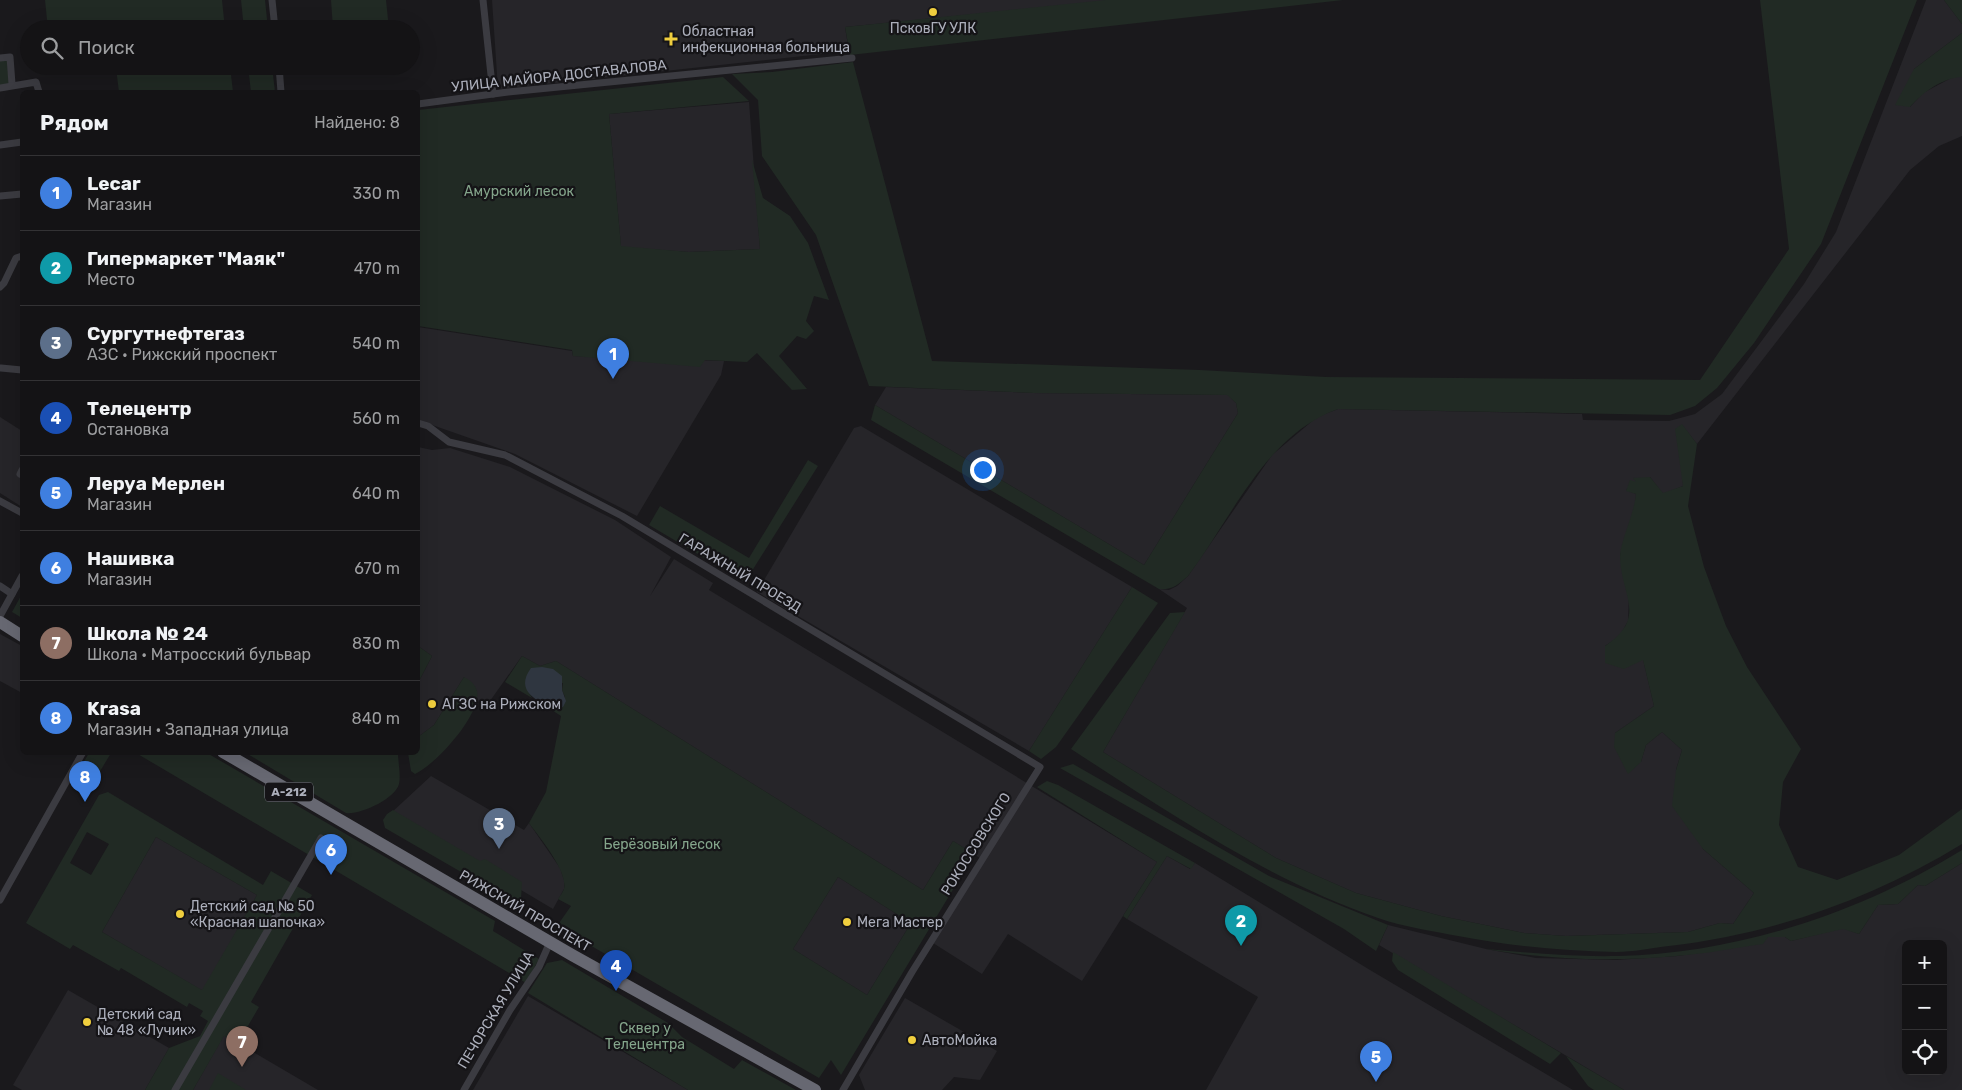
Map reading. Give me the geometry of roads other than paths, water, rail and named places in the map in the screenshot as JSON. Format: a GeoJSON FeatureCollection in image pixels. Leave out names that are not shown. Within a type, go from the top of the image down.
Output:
{"type":"FeatureCollection","features":[{"type":"Feature","properties":{"kind":"highway"},"geometry":{"type":"LineString","coordinates":[[0,622],[20,635]]}},
{"type":"Feature","properties":{"kind":"highway","name":"РИЖСКИЙ ПРОСПЕКТ"},"geometry":{"type":"LineString","coordinates":[[228,755],[550,942],[815,1090]]}},
{"type":"Feature","properties":{"kind":"street"},"geometry":{"type":"LineString","coordinates":[[272,0],[274,20]]}},
{"type":"Feature","properties":{"kind":"street"},"geometry":{"type":"LineString","coordinates":[[483,0],[493,94]]}},
{"type":"Feature","properties":{"kind":"street"},"geometry":{"type":"LineString","coordinates":[[0,58],[10,57],[12,84]]}},
{"type":"Feature","properties":{"kind":"street","name":"УЛИЦА МАЙОРА ДОСТАВАЛОВА"},"geometry":{"type":"LineString","coordinates":[[420,104],[493,94],[852,58]]}},
{"type":"Feature","properties":{"kind":"street"},"geometry":{"type":"LineString","coordinates":[[280,75],[281,90]]}},
{"type":"Feature","properties":{"kind":"street"},"geometry":{"type":"LineString","coordinates":[[0,88],[12,86],[12,84],[37,82],[38,90]]}},
{"type":"Feature","properties":{"kind":"street"},"geometry":{"type":"LineString","coordinates":[[0,145],[20,142]]}},
{"type":"Feature","properties":{"kind":"street"},"geometry":{"type":"LineString","coordinates":[[0,196],[20,194]]}},
{"type":"Feature","properties":{"kind":"street"},"geometry":{"type":"LineString","coordinates":[[0,287],[4,283],[16,258],[20,257]]}},
{"type":"Feature","properties":{"kind":"street"},"geometry":{"type":"LineString","coordinates":[[1,368],[20,370]]}},
{"type":"Feature","properties":{"kind":"street","name":"ГАРАЖНЫЙ ПРОЕЗД"},"geometry":{"type":"LineString","coordinates":[[420,424],[428,426],[449,442],[505,455],[622,516],[1040,767]]}},
{"type":"Feature","properties":{"kind":"street"},"geometry":{"type":"LineString","coordinates":[[0,501],[20,512]]}},
{"type":"Feature","properties":{"kind":"street"},"geometry":{"type":"LineString","coordinates":[[0,616],[20,580]]}},
{"type":"Feature","properties":{"kind":"street"},"geometry":{"type":"LineString","coordinates":[[0,586],[12,594]]}},
{"type":"Feature","properties":{"kind":"street"},"geometry":{"type":"LineString","coordinates":[[0,900],[81,755]]}},
{"type":"Feature","properties":{"kind":"street","name":"РОКОССОВСКОГО"},"geometry":{"type":"LineString","coordinates":[[843,1090],[917,964],[1040,767]]}},
{"type":"Feature","properties":{"kind":"street"},"geometry":{"type":"LineString","coordinates":[[174,1090],[321,838]]}},
{"type":"Feature","properties":{"kind":"street","name":"ПЕЧОРСКАЯ УЛИЦА"},"geometry":{"type":"LineString","coordinates":[[464,1090],[510,1010],[538,967],[550,942]]}},
{"type":"Feature","properties":{"kind":"place","name":"ПсковГУ УЛК"},"geometry":{"type":"Point","coordinates":[933,12]}},
{"type":"Feature","properties":{"kind":"place","name":"Областная инфекционная больница"},"geometry":{"type":"Point","coordinates":[671,39]}},
{"type":"Feature","properties":{"kind":"place","name":"Lecar"},"geometry":{"type":"Point","coordinates":[613,379]}},
{"type":"Feature","properties":{"kind":"place","name":"АГЗС на Рижском"},"geometry":{"type":"Point","coordinates":[432,704]}},
{"type":"Feature","properties":{"kind":"place","name":"Krasa"},"geometry":{"type":"Point","coordinates":[85,802]}},
{"type":"Feature","properties":{"kind":"place","name":"Сургутнефтегаз"},"geometry":{"type":"Point","coordinates":[499,849]}},
{"type":"Feature","properties":{"kind":"place","name":"Нашивка"},"geometry":{"type":"Point","coordinates":[331,875]}},
{"type":"Feature","properties":{"kind":"place","name":"Детский сад № 50 «Красная шапочка»"},"geometry":{"type":"Point","coordinates":[180,914]}},
{"type":"Feature","properties":{"kind":"place","name":"Мега Мастер"},"geometry":{"type":"Point","coordinates":[847,922]}},
{"type":"Feature","properties":{"kind":"place","name":"Гипермаркет \"Маяк\""},"geometry":{"type":"Point","coordinates":[1241,946]}},
{"type":"Feature","properties":{"kind":"place","name":"Телецентр"},"geometry":{"type":"Point","coordinates":[616,991]}},
{"type":"Feature","properties":{"kind":"place","name":"Детский сад № 48 «Лучик»"},"geometry":{"type":"Point","coordinates":[87,1022]}},
{"type":"Feature","properties":{"kind":"place","name":"АвтоМойка"},"geometry":{"type":"Point","coordinates":[912,1040]}},
{"type":"Feature","properties":{"kind":"place","name":"Школа № 24"},"geometry":{"type":"Point","coordinates":[242,1067]}},
{"type":"Feature","properties":{"kind":"place","name":"Леруа Мерлен"},"geometry":{"type":"Point","coordinates":[1376,1082]}},
{"type":"Feature","properties":{"kind":"park label","name":"Амурский лесок"},"geometry":{"type":"Point","coordinates":[519,191]}},
{"type":"Feature","properties":{"kind":"park label","name":"Берёзовый лесок"},"geometry":{"type":"Point","coordinates":[662,844]}},
{"type":"Feature","properties":{"kind":"park label","name":"Сквер у Телецентра"},"geometry":{"type":"Point","coordinates":[645,1036]}}]}
